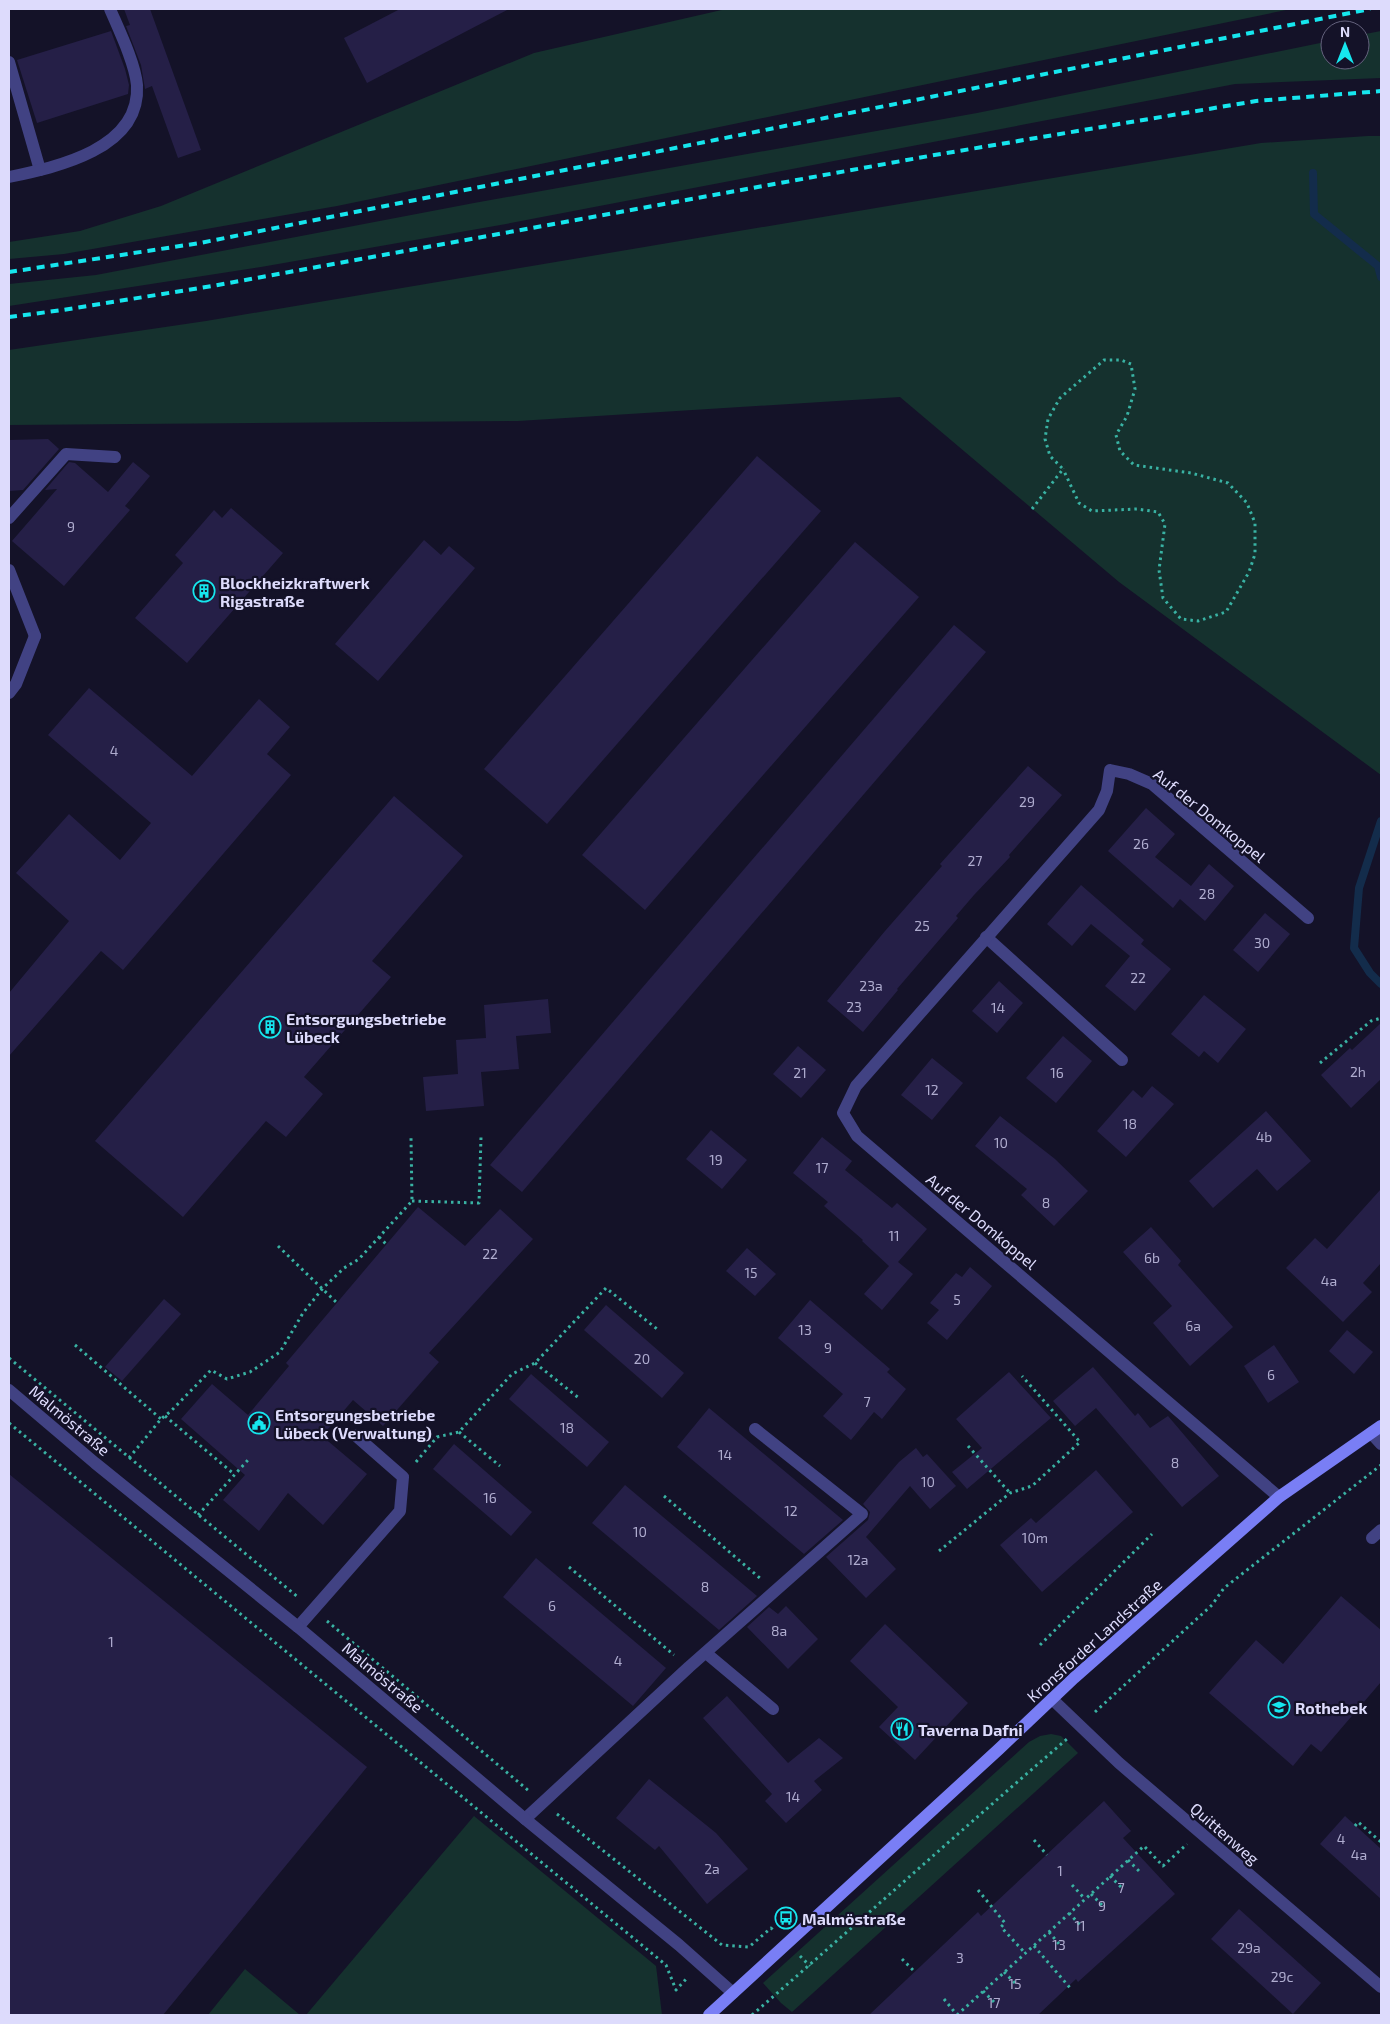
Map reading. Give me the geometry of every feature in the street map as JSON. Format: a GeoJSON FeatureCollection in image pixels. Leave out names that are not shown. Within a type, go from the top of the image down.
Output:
{"type":"FeatureCollection","features":[{"type":"Feature","properties":{"kind":"main road","name":"Kronsforder Landstraße"},"geometry":{"type":"LineString","coordinates":[[709,2015],[999,1750],[1074,1678],[1279,1497],[1376,1429]]}},
{"type":"Feature","properties":{"kind":"street"},"geometry":{"type":"LineString","coordinates":[[9,177],[70,163],[94,151],[114,137],[131,117],[137,101],[137,83],[127,51],[110,9]]}},
{"type":"Feature","properties":{"kind":"street"},"geometry":{"type":"LineString","coordinates":[[9,62],[40,170]]}},
{"type":"Feature","properties":{"kind":"street"},"geometry":{"type":"LineString","coordinates":[[9,518],[66,454],[115,457]]}},
{"type":"Feature","properties":{"kind":"street"},"geometry":{"type":"LineString","coordinates":[[9,570],[35,636],[16,684],[9,693]]}},
{"type":"Feature","properties":{"kind":"street","name":"Auf der Domkoppel"},"geometry":{"type":"LineString","coordinates":[[1279,1497],[856,1136],[843,1113],[856,1086],[1099,810],[1107,791],[1110,770],[1129,774],[1152,784],[1308,918]]}},
{"type":"Feature","properties":{"kind":"street"},"geometry":{"type":"LineString","coordinates":[[986,937],[1122,1060]]}},
{"type":"Feature","properties":{"kind":"street","name":"Malmöstraße"},"geometry":{"type":"LineString","coordinates":[[9,1390],[95,1464],[298,1627],[525,1819],[679,1945],[733,1993]]}},
{"type":"Feature","properties":{"kind":"street"},"geometry":{"type":"LineString","coordinates":[[525,1819],[706,1652],[862,1514],[755,1429]]}},
{"type":"Feature","properties":{"kind":"street"},"geometry":{"type":"LineString","coordinates":[[1376,1429],[1381,1444]]}},
{"type":"Feature","properties":{"kind":"street"},"geometry":{"type":"LineString","coordinates":[[298,1627],[400,1511],[403,1477],[355,1435]]}},
{"type":"Feature","properties":{"kind":"street"},"geometry":{"type":"LineString","coordinates":[[706,1652],[773,1709]]}},
{"type":"Feature","properties":{"kind":"street","name":"Quittenweg"},"geometry":{"type":"LineString","coordinates":[[1052,1699],[1119,1763],[1381,1987]]}},
{"type":"Feature","properties":{"kind":"path"},"geometry":{"type":"LineString","coordinates":[[1104,360],[1121,360],[1132,364],[1135,389],[1127,416],[1116,436],[1120,451],[1134,465],[1191,473],[1228,483],[1247,503],[1255,523],[1255,554],[1249,572],[1226,612],[1198,621],[1181,619],[1163,598],[1159,570],[1165,524],[1158,512],[1137,509],[1092,511],[1079,503],[1064,469],[1050,456],[1046,439],[1048,419],[1060,398],[1104,360]]}},
{"type":"Feature","properties":{"kind":"path"},"geometry":{"type":"LineString","coordinates":[[1032,509],[1064,469]]}},
{"type":"Feature","properties":{"kind":"path"},"geometry":{"type":"LineString","coordinates":[[1320,1063],[1371,1021],[1381,1018]]}},
{"type":"Feature","properties":{"kind":"path"},"geometry":{"type":"LineString","coordinates":[[412,1201],[479,1203],[481,1137]]}},
{"type":"Feature","properties":{"kind":"path"},"geometry":{"type":"LineString","coordinates":[[129,1458],[161,1419],[211,1370],[227,1379],[250,1372],[280,1352],[303,1313],[323,1288],[344,1268],[359,1259],[412,1201],[411,1138]]}},
{"type":"Feature","properties":{"kind":"path"},"geometry":{"type":"LineString","coordinates":[[379,1237],[387,1245]]}},
{"type":"Feature","properties":{"kind":"path"},"geometry":{"type":"LineString","coordinates":[[278,1246],[337,1303]]}},
{"type":"Feature","properties":{"kind":"path"},"geometry":{"type":"LineString","coordinates":[[403,1477],[437,1438],[459,1432],[512,1374],[536,1363],[606,1288],[657,1329]]}},
{"type":"Feature","properties":{"kind":"path"},"geometry":{"type":"LineString","coordinates":[[75,1345],[161,1419]]}},
{"type":"Feature","properties":{"kind":"path"},"geometry":{"type":"LineString","coordinates":[[9,1358],[543,1803],[722,1945]]}},
{"type":"Feature","properties":{"kind":"path"},"geometry":{"type":"LineString","coordinates":[[536,1363],[580,1399]]}},
{"type":"Feature","properties":{"kind":"path"},"geometry":{"type":"LineString","coordinates":[[939,1551],[1010,1492],[1032,1486],[1080,1442],[1022,1376]]}},
{"type":"Feature","properties":{"kind":"path"},"geometry":{"type":"LineString","coordinates":[[165,1416],[234,1474]]}},
{"type":"Feature","properties":{"kind":"path"},"geometry":{"type":"LineString","coordinates":[[9,1423],[666,1965],[676,1990]]}},
{"type":"Feature","properties":{"kind":"path"},"geometry":{"type":"LineString","coordinates":[[459,1432],[500,1466]]}},
{"type":"Feature","properties":{"kind":"path"},"geometry":{"type":"LineString","coordinates":[[968,1446],[1010,1492]]}},
{"type":"Feature","properties":{"kind":"path"},"geometry":{"type":"LineString","coordinates":[[198,1515],[248,1460]]}},
{"type":"Feature","properties":{"kind":"path"},"geometry":{"type":"LineString","coordinates":[[1350,1489],[1381,1465]]}},
{"type":"Feature","properties":{"kind":"path"},"geometry":{"type":"LineString","coordinates":[[664,1496],[775,1591]]}},
{"type":"Feature","properties":{"kind":"path"},"geometry":{"type":"LineString","coordinates":[[1040,1646],[1152,1534]]}},
{"type":"Feature","properties":{"kind":"path"},"geometry":{"type":"LineString","coordinates":[[569,1567],[689,1668]]}},
{"type":"Feature","properties":{"kind":"path"},"geometry":{"type":"LineString","coordinates":[[1355,1826],[1358,1822],[1381,1842]]}},
{"type":"Feature","properties":{"kind":"path"},"geometry":{"type":"LineString","coordinates":[[1034,1840],[1047,1855]]}},
{"type":"Feature","properties":{"kind":"path"},"geometry":{"type":"LineString","coordinates":[[944,1999],[957,2015],[1144,1846],[1163,1866],[1189,1842]]}},
{"type":"Feature","properties":{"kind":"path"},"geometry":{"type":"LineString","coordinates":[[1128,1860],[1139,1871]]}},
{"type":"Feature","properties":{"kind":"path"},"geometry":{"type":"LineString","coordinates":[[1110,1876],[1121,1887]]}},
{"type":"Feature","properties":{"kind":"path"},"geometry":{"type":"LineString","coordinates":[[1072,1885],[1085,1899]]}},
{"type":"Feature","properties":{"kind":"path"},"geometry":{"type":"LineString","coordinates":[[978,1890],[1005,1923],[1002,1928],[1025,1953]]}},
{"type":"Feature","properties":{"kind":"path"},"geometry":{"type":"LineString","coordinates":[[1091,1894],[1102,1904]]}},
{"type":"Feature","properties":{"kind":"path"},"geometry":{"type":"LineString","coordinates":[[1069,1913],[1080,1925]]}},
{"type":"Feature","properties":{"kind":"path"},"geometry":{"type":"LineString","coordinates":[[1049,1932],[1059,1944]]}},
{"type":"Feature","properties":{"kind":"path"},"geometry":{"type":"LineString","coordinates":[[1034,1946],[1071,1989]]}},
{"type":"Feature","properties":{"kind":"path"},"geometry":{"type":"LineString","coordinates":[[902,1959],[915,1972]]}},
{"type":"Feature","properties":{"kind":"path"},"geometry":{"type":"LineString","coordinates":[[752,2015],[810,1966]]}},
{"type":"Feature","properties":{"kind":"path"},"geometry":{"type":"LineString","coordinates":[[1004,1972],[1015,1982]]}},
{"type":"Feature","properties":{"kind":"path"},"geometry":{"type":"LineString","coordinates":[[984,1991],[994,2002]]}},
{"type":"Feature","properties":{"kind":"path"},"geometry":{"type":"LineString","coordinates":[[962,2011],[966,2015]]}},
{"type":"Feature","properties":{"kind":"green space"},"geometry":{"type":"Polygon","coordinates":[[[726,9],[1291,9],[337,206],[64,254],[9,259],[9,242],[80,231],[161,206],[534,53],[726,9]]]}},
{"type":"Feature","properties":{"kind":"green space"},"geometry":{"type":"Polygon","coordinates":[[[1381,31],[1381,78],[1235,84],[506,224],[261,267],[9,306],[9,284],[96,275],[474,203],[977,113],[1320,43],[1320,70],[1370,70],[1370,33],[1381,31]]]}},
{"type":"Feature","properties":{"kind":"green space"},"geometry":{"type":"Polygon","coordinates":[[[1381,136],[1381,775],[1119,582],[900,397],[518,421],[9,425],[9,350],[206,321],[1261,143],[1381,136]]]}},
{"type":"Feature","properties":{"kind":"green space"},"geometry":{"type":"Polygon","coordinates":[[[1051,1734],[1061,1736],[1078,1753],[792,2012],[781,2003],[763,1983],[1029,1742],[1040,1736],[1051,1734]]]}},
{"type":"Feature","properties":{"kind":"green space"},"geometry":{"type":"Polygon","coordinates":[[[474,1816],[656,1966],[662,2015],[306,2015],[474,1816]]]}},
{"type":"Feature","properties":{"kind":"green space"},"geometry":{"type":"Polygon","coordinates":[[[245,1969],[300,2015],[208,2015],[245,1969]]]}},
{"type":"Feature","properties":{"kind":"building"},"geometry":{"type":"Polygon","coordinates":[[[124,9],[150,9],[201,150],[178,158],[152,86],[145,89],[141,65],[126,26],[130,25],[124,9]]]}},
{"type":"Feature","properties":{"kind":"building"},"geometry":{"type":"Polygon","coordinates":[[[400,9],[509,9],[367,83],[344,38],[400,9]]]}},
{"type":"Feature","properties":{"kind":"building"},"geometry":{"type":"Polygon","coordinates":[[[111,31],[125,69],[129,85],[128,94],[37,123],[17,60],[111,31]]]}},
{"type":"Feature","properties":{"kind":"building"},"geometry":{"type":"Polygon","coordinates":[[[48,439],[59,449],[23,490],[9,491],[9,440],[48,439]]]}},
{"type":"Feature","properties":{"kind":"building"},"geometry":{"type":"Polygon","coordinates":[[[757,456],[821,511],[547,824],[484,769],[757,456]]]}},
{"type":"Feature","properties":{"kind":"building"},"geometry":{"type":"Polygon","coordinates":[[[69,462],[75,463],[108,492],[133,462],[150,476],[125,506],[130,510],[64,586],[12,541],[57,489],[45,490],[69,462]]]}},
{"type":"Feature","properties":{"kind":"building","name":"Blockheizkraftwerk Rigastraße"},"geometry":{"type":"Polygon","coordinates":[[[231,508],[283,553],[187,663],[135,618],[183,563],[175,555],[214,510],[222,518],[231,508]]]}},
{"type":"Feature","properties":{"kind":"building"},"geometry":{"type":"Polygon","coordinates":[[[424,540],[441,555],[449,546],[475,568],[378,681],[335,644],[424,540]]]}},
{"type":"Feature","properties":{"kind":"building"},"geometry":{"type":"Polygon","coordinates":[[[855,542],[919,597],[645,910],[582,855],[855,542]]]}},
{"type":"Feature","properties":{"kind":"building"},"geometry":{"type":"Polygon","coordinates":[[[954,625],[986,652],[522,1192],[490,1165],[954,625]]]}},
{"type":"Feature","properties":{"kind":"building"},"geometry":{"type":"Polygon","coordinates":[[[89,688],[192,776],[259,699],[290,727],[267,754],[291,775],[123,970],[101,951],[9,1056],[9,993],[69,921],[16,873],[69,814],[120,860],[151,823],[48,735],[89,688]]]}},
{"type":"Feature","properties":{"kind":"building"},"geometry":{"type":"Polygon","coordinates":[[[1028,766],[1062,795],[1009,855],[1010,857],[956,916],[958,918],[863,1032],[827,1001],[942,866],[940,864],[1028,766]]]}},
{"type":"Feature","properties":{"kind":"building","name":"Entsorgungsbetriebe Lübeck"},"geometry":{"type":"Polygon","coordinates":[[[394,796],[463,856],[372,961],[391,977],[304,1077],[323,1094],[286,1137],[266,1121],[183,1217],[95,1141],[394,796]]]}},
{"type":"Feature","properties":{"kind":"building"},"geometry":{"type":"Polygon","coordinates":[[[1146,808],[1175,834],[1155,857],[1191,886],[1209,864],[1234,886],[1205,921],[1180,899],[1173,908],[1108,851],[1146,808]]]}},
{"type":"Feature","properties":{"kind":"building"},"geometry":{"type":"Polygon","coordinates":[[[1081,885],[1144,940],[1141,944],[1171,969],[1135,1011],[1105,986],[1130,956],[1091,924],[1072,946],[1047,924],[1081,885]]]}},
{"type":"Feature","properties":{"kind":"building"},"geometry":{"type":"Polygon","coordinates":[[[1265,913],[1290,934],[1258,972],[1233,950],[1265,913]]]}},
{"type":"Feature","properties":{"kind":"building"},"geometry":{"type":"Polygon","coordinates":[[[999,981],[1023,1003],[997,1033],[972,1011],[999,981]]]}},
{"type":"Feature","properties":{"kind":"building"},"geometry":{"type":"Polygon","coordinates":[[[1204,995],[1246,1029],[1218,1063],[1204,1051],[1199,1057],[1171,1034],[1204,995]]]}},
{"type":"Feature","properties":{"kind":"building"},"geometry":{"type":"Polygon","coordinates":[[[548,999],[551,1033],[516,1036],[519,1069],[481,1072],[484,1106],[426,1111],[423,1077],[458,1074],[456,1040],[486,1038],[484,1005],[548,999]]]}},
{"type":"Feature","properties":{"kind":"building"},"geometry":{"type":"Polygon","coordinates":[[[1381,1023],[1381,1079],[1351,1108],[1321,1075],[1381,1023]]]}},
{"type":"Feature","properties":{"kind":"building"},"geometry":{"type":"Polygon","coordinates":[[[1063,1036],[1092,1061],[1056,1103],[1026,1078],[1063,1036]]]}},
{"type":"Feature","properties":{"kind":"building"},"geometry":{"type":"Polygon","coordinates":[[[798,1046],[826,1070],[801,1098],[773,1074],[798,1046]]]}},
{"type":"Feature","properties":{"kind":"building"},"geometry":{"type":"Polygon","coordinates":[[[932,1058],[963,1083],[932,1120],[901,1095],[932,1058]]]}},
{"type":"Feature","properties":{"kind":"building"},"geometry":{"type":"Polygon","coordinates":[[[1152,1086],[1174,1104],[1126,1157],[1097,1131],[1133,1090],[1142,1098],[1152,1086]]]}},
{"type":"Feature","properties":{"kind":"building"},"geometry":{"type":"Polygon","coordinates":[[[1266,1111],[1311,1161],[1277,1191],[1257,1169],[1213,1208],[1189,1181],[1266,1111]]]}},
{"type":"Feature","properties":{"kind":"building"},"geometry":{"type":"Polygon","coordinates":[[[1000,1116],[1055,1159],[1088,1191],[1054,1226],[1021,1195],[1027,1189],[975,1146],[1000,1116]]]}},
{"type":"Feature","properties":{"kind":"building"},"geometry":{"type":"Polygon","coordinates":[[[711,1130],[747,1160],[722,1189],[686,1159],[711,1130]]]}},
{"type":"Feature","properties":{"kind":"building"},"geometry":{"type":"Polygon","coordinates":[[[822,1137],[852,1161],[845,1170],[892,1208],[897,1203],[927,1229],[898,1262],[913,1274],[882,1310],[864,1294],[889,1266],[824,1206],[828,1202],[793,1173],[822,1137]]]}},
{"type":"Feature","properties":{"kind":"building"},"geometry":{"type":"Polygon","coordinates":[[[1381,1189],[1381,1263],[1363,1283],[1372,1292],[1343,1322],[1286,1268],[1315,1238],[1327,1249],[1381,1189]]]}},
{"type":"Feature","properties":{"kind":"building"},"geometry":{"type":"Polygon","coordinates":[[[418,1207],[465,1246],[500,1209],[533,1239],[429,1353],[439,1362],[383,1426],[353,1400],[322,1436],[367,1474],[323,1525],[288,1493],[259,1531],[223,1500],[245,1475],[181,1419],[212,1384],[248,1415],[289,1366],[286,1363],[418,1207]]]}},
{"type":"Feature","properties":{"kind":"building"},"geometry":{"type":"Polygon","coordinates":[[[1151,1227],[1181,1261],[1178,1265],[1233,1327],[1190,1366],[1153,1323],[1172,1306],[1123,1252],[1151,1227]]]}},
{"type":"Feature","properties":{"kind":"building"},"geometry":{"type":"Polygon","coordinates":[[[747,1248],[776,1274],[755,1296],[726,1271],[747,1248]]]}},
{"type":"Feature","properties":{"kind":"building"},"geometry":{"type":"Polygon","coordinates":[[[970,1267],[992,1286],[947,1340],[927,1323],[939,1310],[930,1303],[956,1273],[962,1277],[970,1267]]]}},
{"type":"Feature","properties":{"kind":"building"},"geometry":{"type":"Polygon","coordinates":[[[164,1299],[181,1314],[122,1381],[105,1367],[164,1299]]]}},
{"type":"Feature","properties":{"kind":"building"},"geometry":{"type":"Polygon","coordinates":[[[810,1300],[890,1369],[887,1372],[906,1389],[882,1419],[874,1412],[851,1440],[823,1416],[843,1394],[778,1338],[810,1300]]]}},
{"type":"Feature","properties":{"kind":"building"},"geometry":{"type":"Polygon","coordinates":[[[606,1305],[684,1373],[662,1398],[584,1330],[606,1305]]]}},
{"type":"Feature","properties":{"kind":"building"},"geometry":{"type":"Polygon","coordinates":[[[1347,1330],[1373,1352],[1354,1374],[1329,1351],[1347,1330]]]}},
{"type":"Feature","properties":{"kind":"building"},"geometry":{"type":"Polygon","coordinates":[[[1274,1345],[1299,1382],[1268,1403],[1244,1366],[1274,1345]]]}},
{"type":"Feature","properties":{"kind":"building"},"geometry":{"type":"Polygon","coordinates":[[[1093,1367],[1135,1416],[1138,1413],[1150,1428],[1168,1416],[1219,1476],[1182,1507],[1096,1408],[1075,1426],[1053,1401],[1093,1367]]]}},
{"type":"Feature","properties":{"kind":"building"},"geometry":{"type":"Polygon","coordinates":[[[1009,1372],[1051,1418],[967,1489],[952,1472],[982,1448],[956,1419],[1009,1372]]]}},
{"type":"Feature","properties":{"kind":"building"},"geometry":{"type":"Polygon","coordinates":[[[531,1374],[609,1442],[587,1467],[509,1399],[531,1374]]]}},
{"type":"Feature","properties":{"kind":"building"},"geometry":{"type":"Polygon","coordinates":[[[709,1408],[843,1520],[804,1554],[677,1447],[709,1408]]]}},
{"type":"Feature","properties":{"kind":"building"},"geometry":{"type":"Polygon","coordinates":[[[454,1444],[532,1512],[511,1536],[433,1469],[454,1444]]]}},
{"type":"Feature","properties":{"kind":"building"},"geometry":{"type":"Polygon","coordinates":[[[916,1448],[923,1457],[927,1454],[956,1486],[930,1509],[910,1486],[866,1537],[896,1569],[866,1598],[826,1557],[868,1520],[870,1512],[863,1504],[899,1462],[916,1448]]]}},
{"type":"Feature","properties":{"kind":"building"},"geometry":{"type":"Polygon","coordinates":[[[1096,1470],[1133,1512],[1042,1592],[1000,1545],[1031,1518],[1036,1523],[1096,1470]]]}},
{"type":"Feature","properties":{"kind":"building"},"geometry":{"type":"Polygon","coordinates":[[[9,1474],[367,1767],[163,2015],[9,2015],[9,1474]]]}},
{"type":"Feature","properties":{"kind":"building"},"geometry":{"type":"Polygon","coordinates":[[[625,1485],[757,1596],[719,1630],[592,1523],[625,1485]]]}},
{"type":"Feature","properties":{"kind":"building"},"geometry":{"type":"Polygon","coordinates":[[[536,1558],[666,1668],[633,1706],[503,1597],[536,1558]]]}},
{"type":"Feature","properties":{"kind":"building"},"geometry":{"type":"Polygon","coordinates":[[[1341,1596],[1381,1630],[1381,1682],[1321,1752],[1311,1744],[1293,1766],[1209,1693],[1256,1640],[1283,1664],[1341,1596]]]}},
{"type":"Feature","properties":{"kind":"building"},"geometry":{"type":"Polygon","coordinates":[[[786,1606],[818,1639],[788,1669],[747,1627],[769,1607],[778,1614],[786,1606]]]}},
{"type":"Feature","properties":{"kind":"building"},"geometry":{"type":"Polygon","coordinates":[[[885,1624],[968,1703],[915,1760],[879,1727],[898,1707],[850,1661],[885,1624]]]}},
{"type":"Feature","properties":{"kind":"building"},"geometry":{"type":"Polygon","coordinates":[[[727,1696],[788,1763],[819,1738],[843,1758],[814,1781],[822,1790],[786,1823],[765,1801],[772,1794],[703,1718],[727,1696]]]}},
{"type":"Feature","properties":{"kind":"building"},"geometry":{"type":"Polygon","coordinates":[[[649,1779],[716,1833],[748,1869],[707,1904],[659,1846],[655,1850],[616,1818],[649,1779]]]}},
{"type":"Feature","properties":{"kind":"building"},"geometry":{"type":"Polygon","coordinates":[[[1104,1801],[1131,1831],[1123,1838],[1175,1894],[1078,1982],[1076,1979],[1038,2015],[869,2015],[978,1912],[981,1916],[1104,1801]]]}},
{"type":"Feature","properties":{"kind":"building"},"geometry":{"type":"Polygon","coordinates":[[[1345,1816],[1381,1849],[1381,1899],[1320,1844],[1345,1816]]]}},
{"type":"Feature","properties":{"kind":"building"},"geometry":{"type":"Polygon","coordinates":[[[1239,1909],[1321,1983],[1293,2014],[1211,1939],[1239,1909]]]}},
{"type":"Feature","properties":{"kind":"waterway","name":"Rothebek"},"geometry":{"type":"LineString","coordinates":[[1313,173],[1314,214],[1378,266],[1381,277]]}},
{"type":"Feature","properties":{"kind":"waterway","name":"Rothebek"},"geometry":{"type":"LineString","coordinates":[[1381,821],[1359,888],[1354,948],[1370,973],[1381,984]]}},
{"type":"Feature","properties":{"kind":"railway"},"geometry":{"type":"LineString","coordinates":[[9,272],[200,243],[1370,9]]}},
{"type":"Feature","properties":{"kind":"railway"},"geometry":{"type":"LineString","coordinates":[[9,317],[212,286],[929,156],[1256,101],[1381,91]]}},
{"type":"Feature","properties":{"kind":"place","name":"Blockheizkraftwerk Rigastraße"},"geometry":{"type":"Point","coordinates":[204,591]}},
{"type":"Feature","properties":{"kind":"place","name":"Entsorgungsbetriebe Lübeck"},"geometry":{"type":"Point","coordinates":[270,1027]}},
{"type":"Feature","properties":{"kind":"place","name":"Entsorgungsbetriebe Lübeck (Verwaltung)"},"geometry":{"type":"Point","coordinates":[259,1423]}},
{"type":"Feature","properties":{"kind":"place","name":"Rothebek"},"geometry":{"type":"Point","coordinates":[1279,1707]}},
{"type":"Feature","properties":{"kind":"place","name":"Taverna Dafni"},"geometry":{"type":"Point","coordinates":[902,1729]}},
{"type":"Feature","properties":{"kind":"place","name":"Malmöstraße"},"geometry":{"type":"Point","coordinates":[786,1918]}}]}
